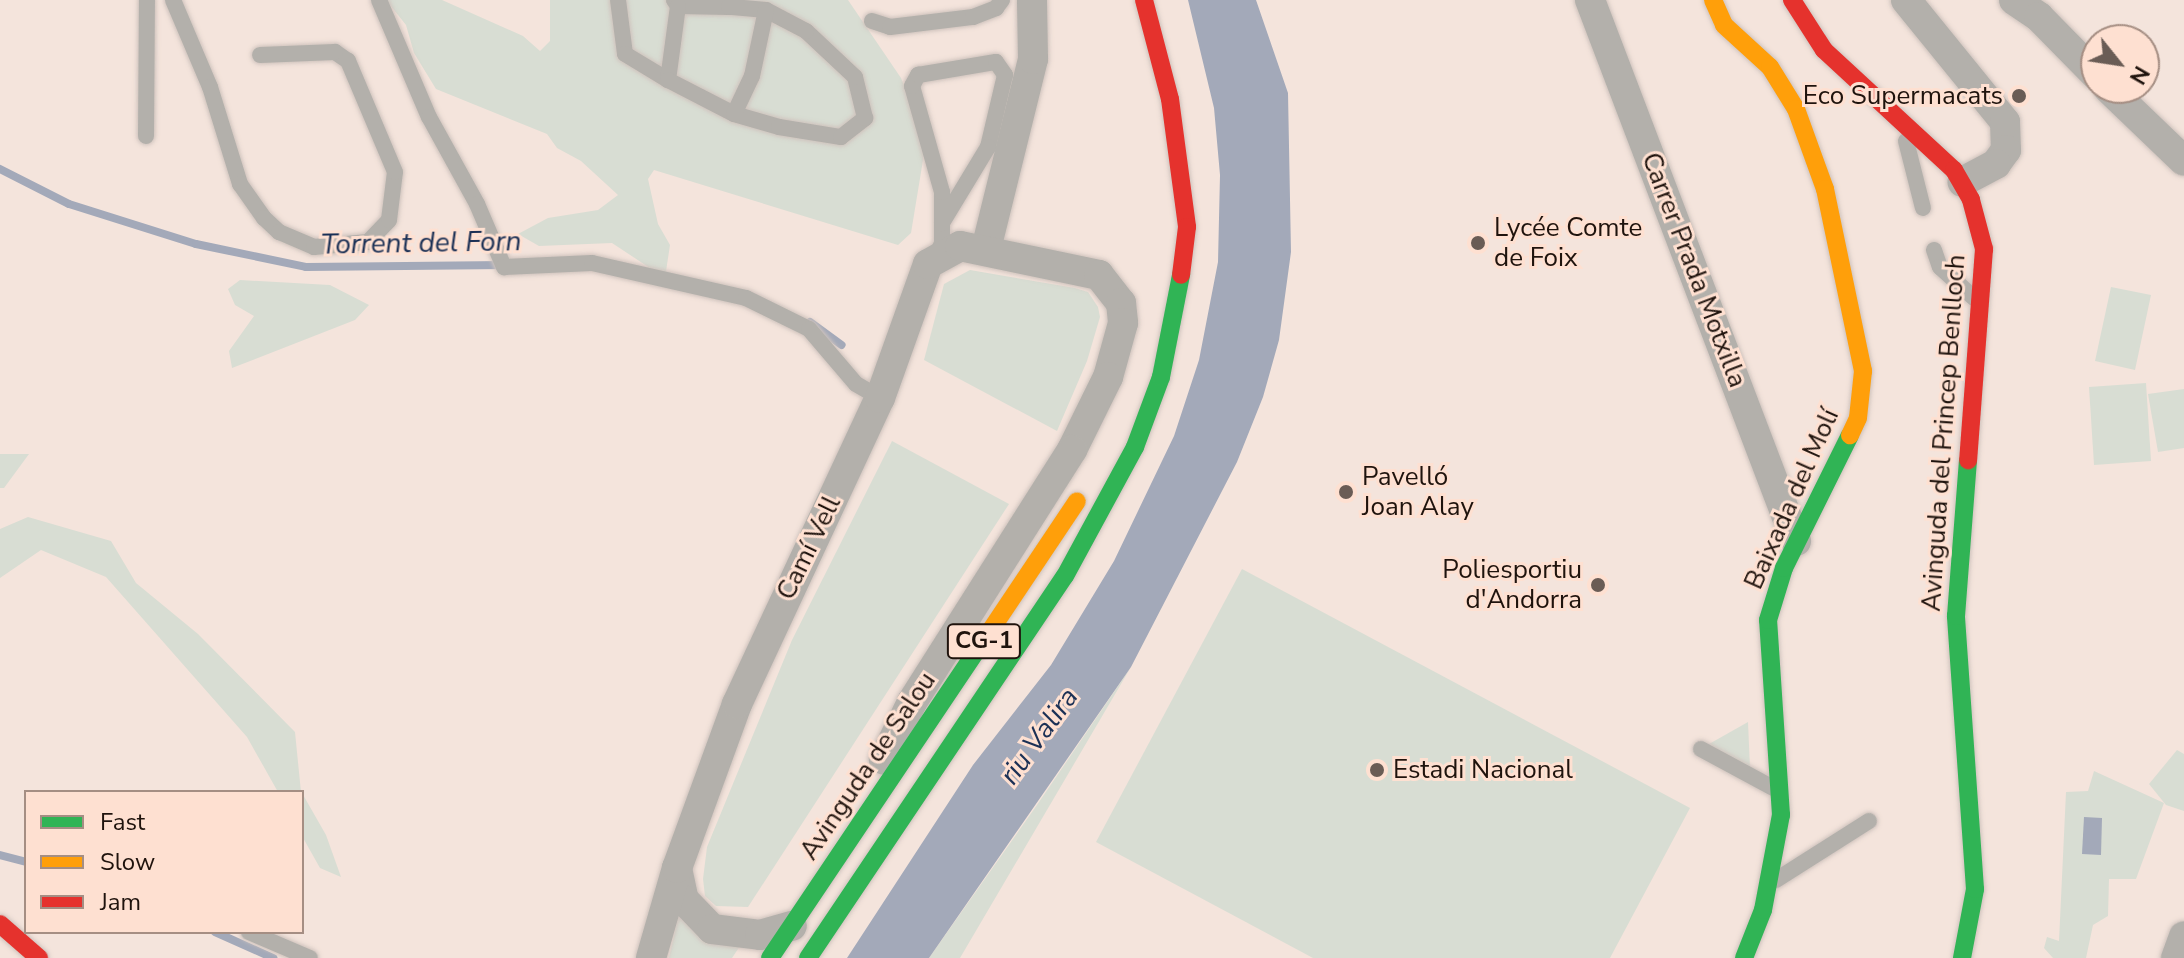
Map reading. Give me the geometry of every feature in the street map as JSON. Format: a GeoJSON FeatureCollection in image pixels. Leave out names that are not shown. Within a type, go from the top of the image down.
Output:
{"type":"FeatureCollection","features":[{"type":"Feature","properties":{"kind":"main road","name":"CG-1"},"geometry":{"type":"LineString","coordinates":[[808,958],[1079,552],[1135,447],[1176,312],[1187,227],[1183,178],[1170,99],[1144,0]]}},
{"type":"Feature","properties":{"kind":"main road","name":"Baixada del Molí"},"geometry":{"type":"LineString","coordinates":[[1713,0],[1724,25],[1770,67],[1796,109],[1825,189],[1863,371],[1858,418],[1796,541],[1768,620],[1782,792],[1768,885],[1744,958]]}},
{"type":"Feature","properties":{"kind":"main road","name":"Avinguda del Princep Benlloch"},"geometry":{"type":"LineString","coordinates":[[1792,0],[1824,50],[1935,151],[1962,182],[1984,249],[1956,616],[1975,889],[1962,958]]}},
{"type":"Feature","properties":{"kind":"main road","name":"CG-1"},"geometry":{"type":"LineString","coordinates":[[1109,452],[1155,369],[1176,312]]}},
{"type":"Feature","properties":{"kind":"main road","name":"Avinguda de Salou"},"geometry":{"type":"LineString","coordinates":[[770,958],[1087,486]]}},
{"type":"Feature","properties":{"kind":"main road"},"geometry":{"type":"LineString","coordinates":[[0,924],[39,958]]}},
{"type":"Feature","properties":{"kind":"street","name":"Camí Vell"},"geometry":{"type":"LineString","coordinates":[[655,950],[677,868],[737,704],[880,398],[920,282],[956,243],[1033,59],[1032,0]]}},
{"type":"Feature","properties":{"kind":"street","name":"Carrer Prada Motxilla"},"geometry":{"type":"LineString","coordinates":[[1590,0],[1796,541]]}},
{"type":"Feature","properties":{"kind":"street"},"geometry":{"type":"LineString","coordinates":[[1906,0],[2005,122],[2009,135],[2001,157],[1962,182]]}},
{"type":"Feature","properties":{"kind":"street"},"geometry":{"type":"LineString","coordinates":[[2014,0],[2042,9],[2080,55]]}},
{"type":"Feature","properties":{"kind":"street"},"geometry":{"type":"LineString","coordinates":[[2125,104],[2184,161]]}},
{"type":"Feature","properties":{"kind":"street"},"geometry":{"type":"LineString","coordinates":[[840,855],[912,702],[1072,450],[1118,349],[1121,303],[1099,275],[956,243]]}},
{"type":"Feature","properties":{"kind":"street"},"geometry":{"type":"LineString","coordinates":[[677,868],[684,900],[712,929],[760,935],[792,926]]}},
{"type":"Feature","properties":{"kind":"street"},"geometry":{"type":"LineString","coordinates":[[2176,958],[2184,936]]}},
{"type":"Feature","properties":{"kind":"lane"},"geometry":{"type":"LineString","coordinates":[[146,136],[147,0]]}},
{"type":"Feature","properties":{"kind":"lane"},"geometry":{"type":"LineString","coordinates":[[173,0],[210,87],[240,184],[264,218],[279,232],[314,247],[368,242],[389,220],[395,172],[348,61],[335,52],[260,55]]}},
{"type":"Feature","properties":{"kind":"lane"},"geometry":{"type":"LineString","coordinates":[[379,0],[429,117],[477,204],[504,267],[592,263],[746,298],[809,329],[856,384],[880,398]]}},
{"type":"Feature","properties":{"kind":"lane"},"geometry":{"type":"LineString","coordinates":[[618,0],[625,54],[668,80],[734,114],[841,137],[865,118],[855,77],[806,31],[766,10],[731,4],[676,3],[668,80]]}},
{"type":"Feature","properties":{"kind":"lane"},"geometry":{"type":"LineString","coordinates":[[872,21],[890,27],[973,17],[996,8],[1002,0]]}},
{"type":"Feature","properties":{"kind":"lane"},"geometry":{"type":"LineString","coordinates":[[734,114],[752,76],[766,10]]}},
{"type":"Feature","properties":{"kind":"lane"},"geometry":{"type":"LineString","coordinates":[[996,62],[1005,75],[988,147],[956,243],[912,86],[918,75],[996,62]]}},
{"type":"Feature","properties":{"kind":"lane"},"geometry":{"type":"LineString","coordinates":[[1871,96],[1908,145],[1923,208]]}},
{"type":"Feature","properties":{"kind":"lane"},"geometry":{"type":"LineString","coordinates":[[1934,250],[1940,267],[1968,290],[1981,314]]}},
{"type":"Feature","properties":{"kind":"lane"},"geometry":{"type":"LineString","coordinates":[[1701,749],[1782,792]]}},
{"type":"Feature","properties":{"kind":"lane"},"geometry":{"type":"LineString","coordinates":[[1768,885],[1869,821]]}},
{"type":"Feature","properties":{"kind":"lane"},"geometry":{"type":"LineString","coordinates":[[254,934],[310,958]]}},
{"type":"Feature","properties":{"kind":"shaded area"},"geometry":{"type":"Polygon","coordinates":[[[386,0],[442,0],[523,36],[540,51],[550,41],[550,0],[848,0],[901,78],[920,125],[924,154],[911,233],[898,245],[654,170],[648,179],[658,224],[670,245],[665,278],[612,243],[539,246],[518,234],[548,218],[598,210],[618,195],[581,161],[557,148],[547,134],[436,89],[414,53],[406,25],[386,0]]]}},
{"type":"Feature","properties":{"kind":"shaded area"},"geometry":{"type":"Polygon","coordinates":[[[970,270],[1075,288],[1088,292],[1098,307],[1100,317],[1087,361],[1057,431],[924,360],[944,284],[970,270]]]}},
{"type":"Feature","properties":{"kind":"shaded area"},"geometry":{"type":"Polygon","coordinates":[[[240,280],[330,285],[369,305],[355,320],[232,368],[229,351],[254,316],[235,305],[228,289],[240,280]]]}},
{"type":"Feature","properties":{"kind":"shaded area"},"geometry":{"type":"Polygon","coordinates":[[[2111,287],[2151,295],[2135,370],[2095,361],[2111,287]]]}},
{"type":"Feature","properties":{"kind":"shaded area"},"geometry":{"type":"Polygon","coordinates":[[[2146,383],[2151,461],[2094,465],[2089,387],[2146,383]]]}},
{"type":"Feature","properties":{"kind":"shaded area"},"geometry":{"type":"Polygon","coordinates":[[[2184,389],[2184,448],[2158,452],[2148,394],[2184,389]]]}},
{"type":"Feature","properties":{"kind":"shaded area"},"geometry":{"type":"Polygon","coordinates":[[[892,441],[1009,504],[748,907],[716,906],[705,896],[703,879],[707,847],[792,640],[892,441]]]}},
{"type":"Feature","properties":{"kind":"shaded area"},"geometry":{"type":"Polygon","coordinates":[[[0,454],[29,454],[4,488],[0,488],[0,454]]]}},
{"type":"Feature","properties":{"kind":"shaded area"},"geometry":{"type":"Polygon","coordinates":[[[28,517],[111,541],[136,583],[198,634],[295,732],[301,790],[277,790],[247,737],[106,577],[41,550],[0,578],[0,529],[28,517]]]}},
{"type":"Feature","properties":{"kind":"shaded area","name":"Estadi Nacional"},"geometry":{"type":"Polygon","coordinates":[[[1242,569],[1690,808],[1610,958],[1313,958],[1096,842],[1242,569]]]}},
{"type":"Feature","properties":{"kind":"shaded area"},"geometry":{"type":"Polygon","coordinates":[[[1131,667],[960,958],[929,958],[1037,805],[1131,667]]]}},
{"type":"Feature","properties":{"kind":"shaded area"},"geometry":{"type":"Polygon","coordinates":[[[1748,722],[1750,768],[1709,744],[1748,722]]]}},
{"type":"Feature","properties":{"kind":"shaded area"},"geometry":{"type":"Polygon","coordinates":[[[2177,750],[2184,754],[2184,811],[2166,805],[2149,784],[2177,750]]]}},
{"type":"Feature","properties":{"kind":"shaded area"},"geometry":{"type":"Polygon","coordinates":[[[2094,771],[2164,803],[2136,879],[2109,879],[2108,916],[2093,925],[2086,958],[2053,958],[2044,948],[2047,937],[2059,941],[2066,792],[2088,791],[2094,771]]]}},
{"type":"Feature","properties":{"kind":"shaded area"},"geometry":{"type":"Polygon","coordinates":[[[304,796],[326,835],[341,877],[320,868],[304,840],[304,796]]]}},
{"type":"Feature","properties":{"kind":"shaded area"},"geometry":{"type":"Polygon","coordinates":[[[679,914],[699,936],[740,946],[732,958],[669,958],[679,914]]]}},
{"type":"Feature","properties":{"kind":"water","name":"riu Valira"},"geometry":{"type":"Polygon","coordinates":[[[1188,0],[1256,0],[1288,93],[1291,252],[1279,340],[1263,397],[1237,462],[1131,667],[929,958],[847,958],[973,765],[1051,665],[1114,561],[1174,436],[1199,360],[1218,262],[1220,175],[1214,108],[1188,0]]]}},
{"type":"Feature","properties":{"kind":"water"},"geometry":{"type":"Polygon","coordinates":[[[2084,817],[2102,818],[2101,855],[2082,854],[2084,817]]]}},
{"type":"Feature","properties":{"kind":"waterway","name":"Torrent del Forn"},"geometry":{"type":"LineString","coordinates":[[0,169],[69,204],[196,244],[306,267],[505,265]]}},
{"type":"Feature","properties":{"kind":"waterway","name":"Torrent del Forn"},"geometry":{"type":"LineString","coordinates":[[810,322],[842,345]]}},
{"type":"Feature","properties":{"kind":"waterway"},"geometry":{"type":"LineString","coordinates":[[0,855],[24,861]]}},
{"type":"Feature","properties":{"kind":"waterway"},"geometry":{"type":"LineString","coordinates":[[219,934],[273,958]]}},
{"type":"Feature","properties":{"kind":"traffic: fast"},"geometry":{"type":"LineString","coordinates":[[808,958],[1065,576],[1135,447],[1161,377],[1181,275]]}},
{"type":"Feature","properties":{"kind":"traffic: fast"},"geometry":{"type":"LineString","coordinates":[[1744,958],[1763,910],[1781,815],[1768,620],[1784,568],[1850,435]]}},
{"type":"Feature","properties":{"kind":"traffic: fast"},"geometry":{"type":"LineString","coordinates":[[1962,958],[1975,889],[1956,616],[1968,460]]}},
{"type":"Feature","properties":{"kind":"traffic: fast"},"geometry":{"type":"LineString","coordinates":[[770,958],[980,646]]}},
{"type":"Feature","properties":{"kind":"traffic: slow"},"geometry":{"type":"LineString","coordinates":[[1713,0],[1724,25],[1770,67],[1796,109],[1825,189],[1863,371],[1858,418],[1850,435]]}},
{"type":"Feature","properties":{"kind":"traffic: slow"},"geometry":{"type":"LineString","coordinates":[[980,646],[1077,501]]}},
{"type":"Feature","properties":{"kind":"traffic: jam"},"geometry":{"type":"LineString","coordinates":[[1144,0],[1170,99],[1187,227],[1181,275]]}},
{"type":"Feature","properties":{"kind":"traffic: jam"},"geometry":{"type":"LineString","coordinates":[[1792,0],[1824,50],[1954,170],[1971,200],[1984,249],[1968,460]]}},
{"type":"Feature","properties":{"kind":"traffic: jam"},"geometry":{"type":"LineString","coordinates":[[0,924],[39,958]]}},
{"type":"Feature","properties":{"kind":"place","name":"Eco Supermacats"},"geometry":{"type":"Point","coordinates":[2019,96]}},
{"type":"Feature","properties":{"kind":"place","name":"Lycée Comte de Foix"},"geometry":{"type":"Point","coordinates":[1478,243]}},
{"type":"Feature","properties":{"kind":"place","name":"Pavelló Joan Alay"},"geometry":{"type":"Point","coordinates":[1346,492]}},
{"type":"Feature","properties":{"kind":"place","name":"Poliesportiu d'Andorra"},"geometry":{"type":"Point","coordinates":[1598,585]}},
{"type":"Feature","properties":{"kind":"place","name":"Estadi Nacional"},"geometry":{"type":"Point","coordinates":[1377,770]}}]}
